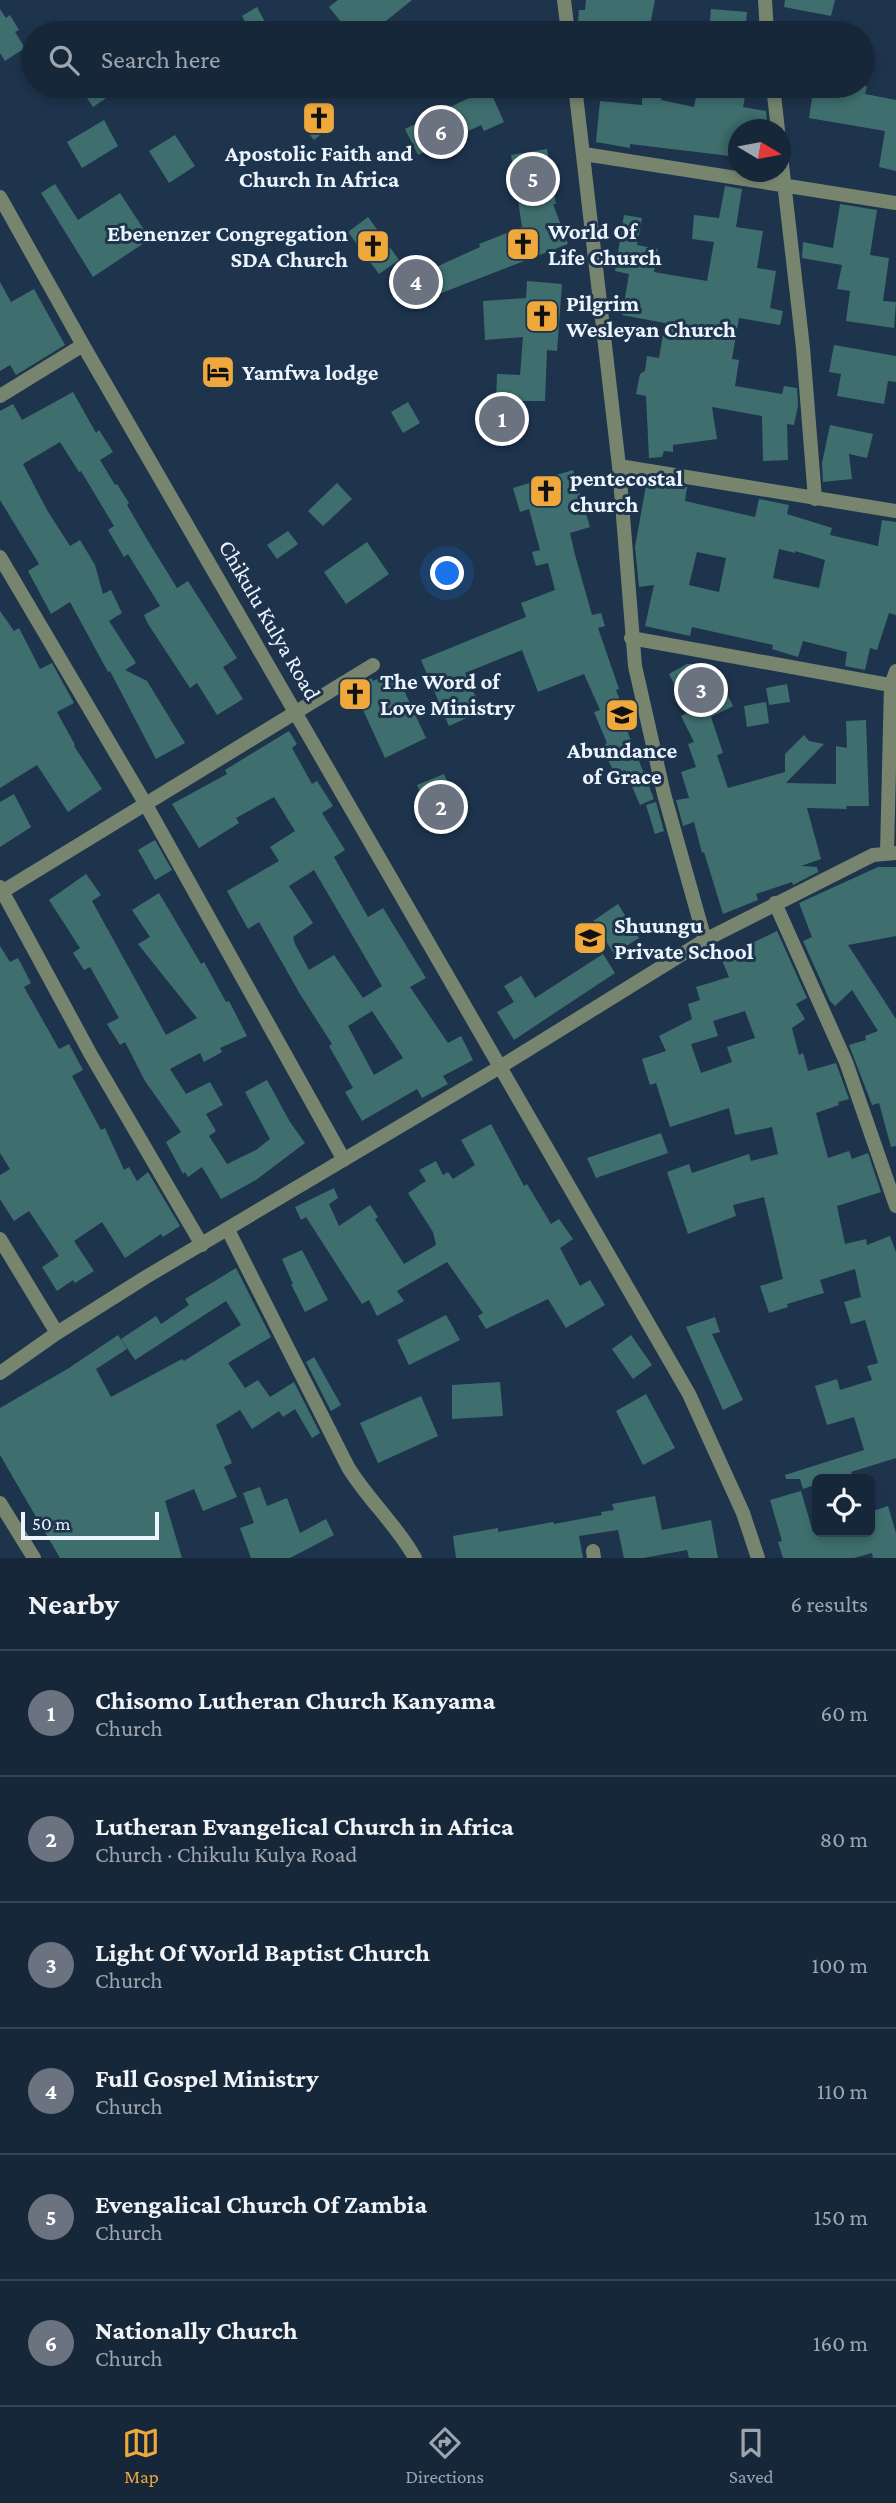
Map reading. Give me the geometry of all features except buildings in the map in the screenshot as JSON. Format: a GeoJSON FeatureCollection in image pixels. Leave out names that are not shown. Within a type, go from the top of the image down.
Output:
{"type":"FeatureCollection","features":[{"type":"Feature","properties":{"kind":"street"},"geometry":{"type":"LineString","coordinates":[[564,0],[567,21]]}},
{"type":"Feature","properties":{"kind":"street"},"geometry":{"type":"LineString","coordinates":[[765,0],[766,21]]}},
{"type":"Feature","properties":{"kind":"street"},"geometry":{"type":"LineString","coordinates":[[577,98],[619,466],[631,638],[643,706],[661,782],[705,940]]}},
{"type":"Feature","properties":{"kind":"street"},"geometry":{"type":"LineString","coordinates":[[774,98],[777,119]]}},
{"type":"Feature","properties":{"kind":"street"},"geometry":{"type":"LineString","coordinates":[[584,154],[896,203]]}},
{"type":"Feature","properties":{"kind":"street"},"geometry":{"type":"LineString","coordinates":[[784,182],[803,348],[815,499]]}},
{"type":"Feature","properties":{"kind":"street","name":"Chikulu Kulya Road"},"geometry":{"type":"LineString","coordinates":[[0,197],[689,1394],[743,1513],[758,1558]]}},
{"type":"Feature","properties":{"kind":"street"},"geometry":{"type":"LineString","coordinates":[[0,396],[83,345]]}},
{"type":"Feature","properties":{"kind":"street"},"geometry":{"type":"LineString","coordinates":[[619,466],[896,511]]}},
{"type":"Feature","properties":{"kind":"street"},"geometry":{"type":"LineString","coordinates":[[0,556],[145,803],[344,1160]]}},
{"type":"Feature","properties":{"kind":"street"},"geometry":{"type":"LineString","coordinates":[[631,638],[893,686]]}},
{"type":"Feature","properties":{"kind":"street"},"geometry":{"type":"LineString","coordinates":[[202,1245],[91,1055],[1,890],[373,665]]}},
{"type":"Feature","properties":{"kind":"street"},"geometry":{"type":"LineString","coordinates":[[0,1373],[57,1333],[146,1277],[500,1067],[705,940],[873,855],[892,853],[893,686],[896,671]]}},
{"type":"Feature","properties":{"kind":"street"},"geometry":{"type":"LineString","coordinates":[[775,904],[846,1062],[896,1206]]}},
{"type":"Feature","properties":{"kind":"street"},"geometry":{"type":"LineString","coordinates":[[228,1230],[348,1467],[362,1490],[407,1543],[415,1558]]}},
{"type":"Feature","properties":{"kind":"street"},"geometry":{"type":"LineString","coordinates":[[0,1239],[57,1333]]}},
{"type":"Feature","properties":{"kind":"street"},"geometry":{"type":"LineString","coordinates":[[0,1503],[34,1558]]}},
{"type":"Feature","properties":{"kind":"place","name":"Apostolic Faith and Church In Africa"},"geometry":{"type":"Point","coordinates":[319,118]}},
{"type":"Feature","properties":{"kind":"place","name":"Nationally Church"},"geometry":{"type":"Point","coordinates":[441,132]}},
{"type":"Feature","properties":{"kind":"place","name":"Evengalical Church Of Zambia"},"geometry":{"type":"Point","coordinates":[533,179]}},
{"type":"Feature","properties":{"kind":"place","name":"World Of Life Church"},"geometry":{"type":"Point","coordinates":[523,244]}},
{"type":"Feature","properties":{"kind":"place","name":"Ebenenzer Congregation SDA Church"},"geometry":{"type":"Point","coordinates":[373,246]}},
{"type":"Feature","properties":{"kind":"place","name":"Full Gospel Ministry"},"geometry":{"type":"Point","coordinates":[416,282]}},
{"type":"Feature","properties":{"kind":"place","name":"Pilgrim Wesleyan Church"},"geometry":{"type":"Point","coordinates":[542,316]}},
{"type":"Feature","properties":{"kind":"place","name":"Yamfwa lodge"},"geometry":{"type":"Point","coordinates":[218,372]}},
{"type":"Feature","properties":{"kind":"place","name":"Chisomo Lutheran Church Kanyama"},"geometry":{"type":"Point","coordinates":[502,419]}},
{"type":"Feature","properties":{"kind":"place","name":"pentecostal church"},"geometry":{"type":"Point","coordinates":[546,491]}},
{"type":"Feature","properties":{"kind":"place","name":"Light Of World Baptist Church"},"geometry":{"type":"Point","coordinates":[701,690]}},
{"type":"Feature","properties":{"kind":"place","name":"The Word of Love Ministry"},"geometry":{"type":"Point","coordinates":[355,694]}},
{"type":"Feature","properties":{"kind":"place","name":"Abundance of Grace"},"geometry":{"type":"Point","coordinates":[622,715]}},
{"type":"Feature","properties":{"kind":"place","name":"Lutheran Evangelical Church in Africa"},"geometry":{"type":"Point","coordinates":[441,807]}},
{"type":"Feature","properties":{"kind":"place","name":"Shuungu Private School"},"geometry":{"type":"Point","coordinates":[590,938]}}]}
